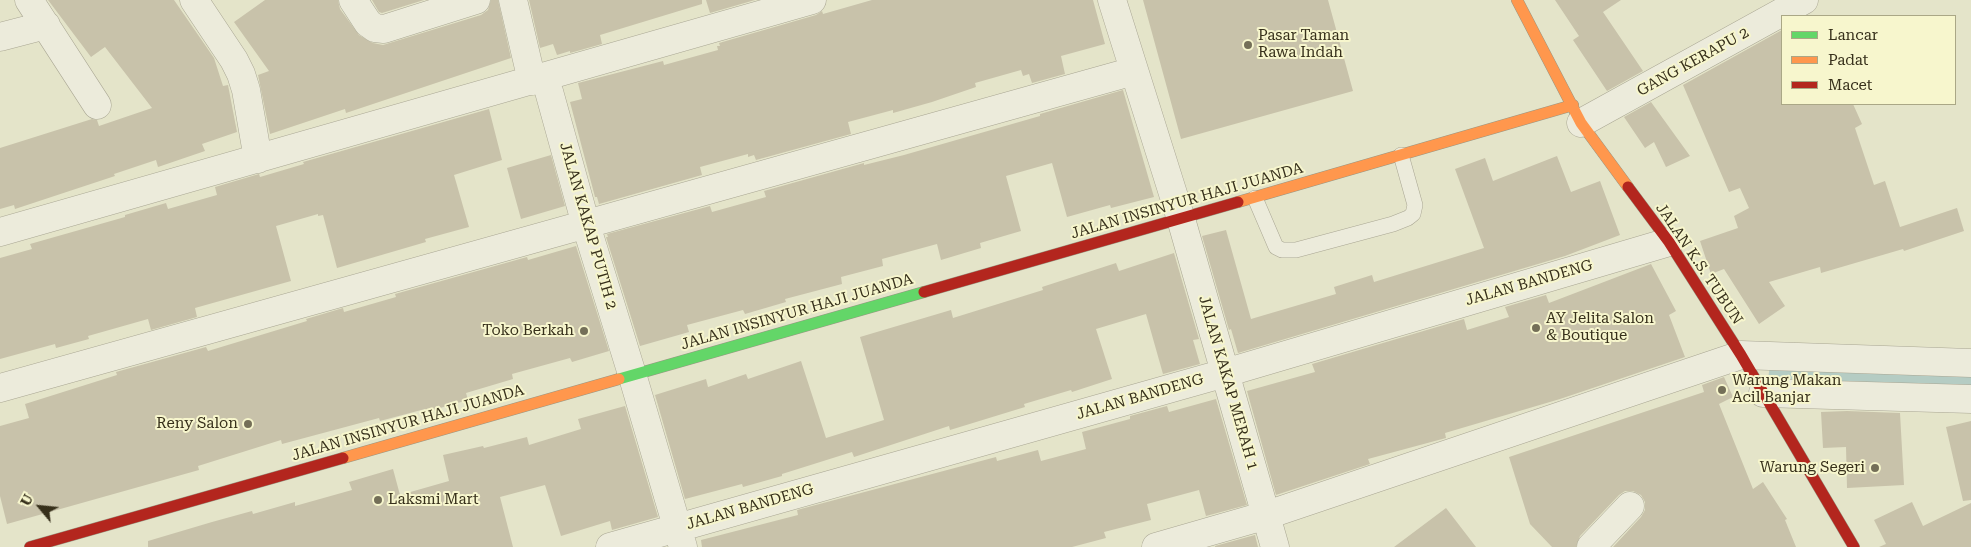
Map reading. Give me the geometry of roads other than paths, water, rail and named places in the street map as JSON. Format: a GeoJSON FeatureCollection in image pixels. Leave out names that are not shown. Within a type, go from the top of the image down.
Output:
{"type":"FeatureCollection","features":[{"type":"Feature","properties":{"kind":"street"},"geometry":{"type":"LineString","coordinates":[[29,0],[97,105]]}},
{"type":"Feature","properties":{"kind":"street"},"geometry":{"type":"LineString","coordinates":[[194,0],[234,60],[241,74],[246,90],[258,159]]}},
{"type":"Feature","properties":{"kind":"street"},"geometry":{"type":"LineString","coordinates":[[353,0],[368,24],[375,28],[384,28],[476,0]]}},
{"type":"Feature","properties":{"kind":"street","name":"JALAN KAKAP PUTIH 2"},"geometry":{"type":"LineString","coordinates":[[513,0],[586,225],[680,537]]}},
{"type":"Feature","properties":{"kind":"street"},"geometry":{"type":"LineString","coordinates":[[0,232],[810,0]]}},
{"type":"Feature","properties":{"kind":"street","name":"JALAN KAKAP MERAH 1"},"geometry":{"type":"LineString","coordinates":[[1112,0],[1181,219],[1275,547]]}},
{"type":"Feature","properties":{"kind":"street","name":"JALAN K.S. TUBUN"},"geometry":{"type":"LineString","coordinates":[[1517,0],[1577,114],[1669,242],[1741,355],[1854,547]]}},
{"type":"Feature","properties":{"kind":"street","name":"GANG KERAPU 2"},"geometry":{"type":"LineString","coordinates":[[1577,114],[1804,0]]}},
{"type":"Feature","properties":{"kind":"street"},"geometry":{"type":"LineString","coordinates":[[0,37],[46,25]]}},
{"type":"Feature","properties":{"kind":"street"},"geometry":{"type":"LineString","coordinates":[[0,388],[1134,72]]}},
{"type":"Feature","properties":{"kind":"street","name":"JALAN INSINYUR HAJI JUANDA"},"geometry":{"type":"LineString","coordinates":[[30,547],[1402,155],[1577,114]]}},
{"type":"Feature","properties":{"kind":"street","name":"JALAN BANDENG"},"geometry":{"type":"LineString","coordinates":[[610,547],[680,537],[1669,242]]}},
{"type":"Feature","properties":{"kind":"street"},"geometry":{"type":"LineString","coordinates":[[1156,547],[1266,515],[1741,355],[1971,363]]}},
{"type":"Feature","properties":{"kind":"street"},"geometry":{"type":"LineString","coordinates":[[1762,393],[1971,399]]}},
{"type":"Feature","properties":{"kind":"street"},"geometry":{"type":"LineString","coordinates":[[1591,547],[1630,506]]}},
{"type":"Feature","properties":{"kind":"lane"},"geometry":{"type":"LineString","coordinates":[[1255,198],[1276,247],[1282,250],[1296,250],[1393,224],[1413,214],[1415,206],[1402,155]]}},
{"type":"Feature","properties":{"kind":"waterway"},"geometry":{"type":"LineString","coordinates":[[1791,376],[1971,378]]}},
{"type":"Feature","properties":{"kind":"place","name":"Pasar Taman Rawa Indah"},"geometry":{"type":"Point","coordinates":[1248,45]}},
{"type":"Feature","properties":{"kind":"place","name":"AY Jelita Salon & Boutique"},"geometry":{"type":"Point","coordinates":[1536,328]}},
{"type":"Feature","properties":{"kind":"place","name":"Toko Berkah"},"geometry":{"type":"Point","coordinates":[584,331]}},
{"type":"Feature","properties":{"kind":"place","name":"Warung Makan Acil Banjar"},"geometry":{"type":"Point","coordinates":[1722,390]}},
{"type":"Feature","properties":{"kind":"place","name":"Reny Salon"},"geometry":{"type":"Point","coordinates":[248,424]}},
{"type":"Feature","properties":{"kind":"place","name":"Warung Segeri"},"geometry":{"type":"Point","coordinates":[1875,468]}},
{"type":"Feature","properties":{"kind":"place","name":"Laksmi Mart"},"geometry":{"type":"Point","coordinates":[378,500]}}]}
